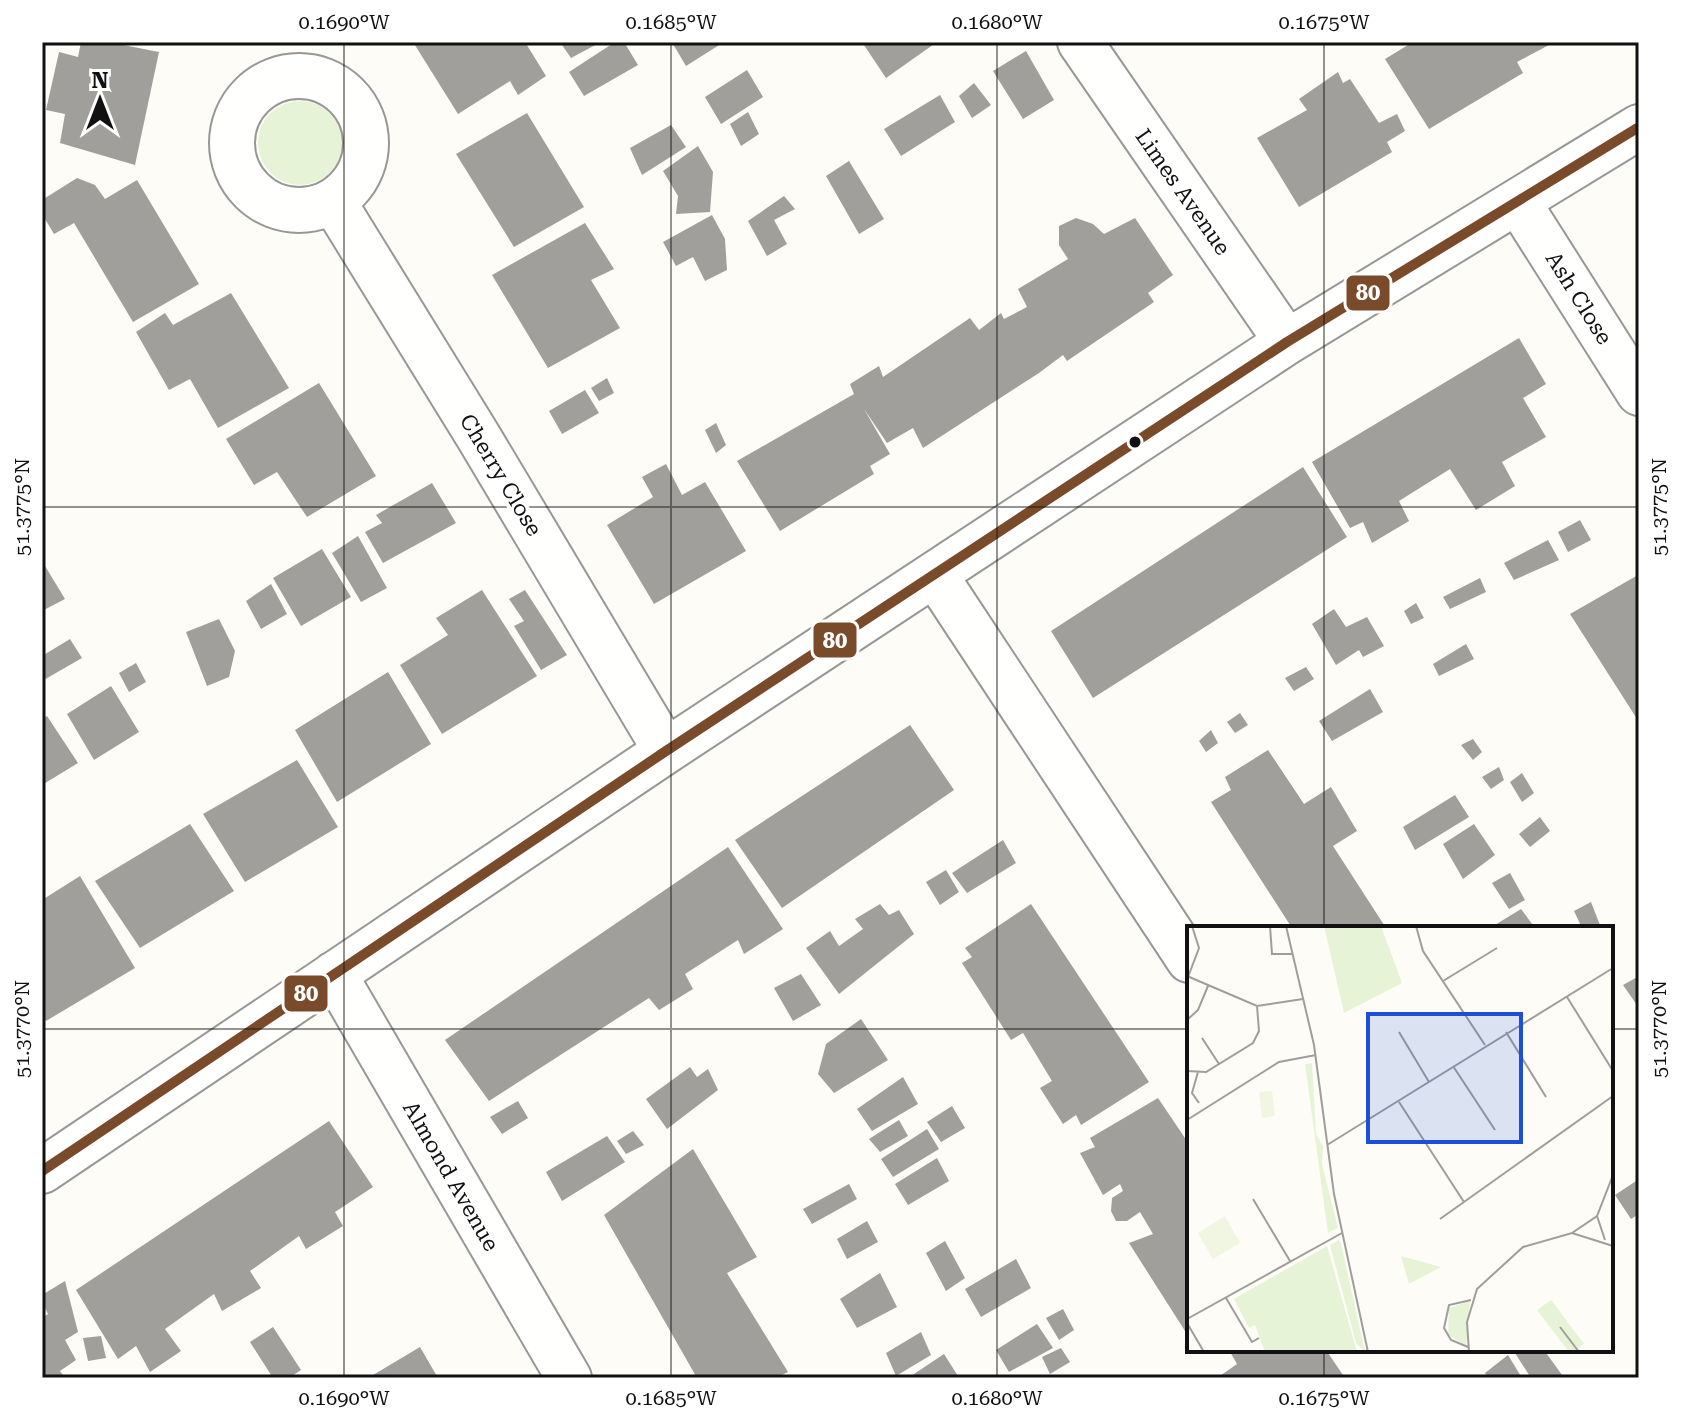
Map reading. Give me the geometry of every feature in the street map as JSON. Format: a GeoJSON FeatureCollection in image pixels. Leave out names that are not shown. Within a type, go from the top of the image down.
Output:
{"type":"FeatureCollection","features":[{"type":"Feature","properties":{"kind":"street","name":"Limes Avenue"},"geometry":{"type":"LineString","coordinates":[[1080,42],[1287,342]]}},
{"type":"Feature","properties":{"kind":"street"},"geometry":{"type":"LineString","coordinates":[[42,1171],[666,751],[1287,342],[1639,127]]}},
{"type":"Feature","properties":{"kind":"street","name":"Cherry Close"},"geometry":{"type":"LineString","coordinates":[[333,201],[666,751]]}},
{"type":"Feature","properties":{"kind":"street","name":"Ash Close"},"geometry":{"type":"LineString","coordinates":[[1518,202],[1639,393]]}},
{"type":"Feature","properties":{"kind":"street"},"geometry":{"type":"LineString","coordinates":[[935,575],[1187,957]]}},
{"type":"Feature","properties":{"kind":"street","name":"Almond Avenue"},"geometry":{"type":"LineString","coordinates":[[334,974],[569,1378]]}},
{"type":"Feature","properties":{"kind":"green space"},"geometry":{"type":"Polygon","coordinates":[[[300,101],[316,104],[330,113],[339,127],[342,143],[339,159],[330,173],[316,182],[300,185],[284,182],[270,173],[261,159],[258,143],[261,127],[270,113],[284,104],[300,101]]]}},
{"type":"Feature","properties":{"kind":"building"},"geometry":{"type":"Polygon","coordinates":[[[81,42],[108,42],[159,52],[135,165],[60,143],[65,114],[46,110],[59,52],[78,57],[81,42]]]}},
{"type":"Feature","properties":{"kind":"building"},"geometry":{"type":"Polygon","coordinates":[[[413,42],[525,42],[546,76],[518,95],[510,81],[458,114],[413,42]]]}},
{"type":"Feature","properties":{"kind":"building"},"geometry":{"type":"Polygon","coordinates":[[[560,42],[601,42],[571,58],[560,42]]]}},
{"type":"Feature","properties":{"kind":"building"},"geometry":{"type":"Polygon","coordinates":[[[615,42],[624,42],[638,65],[584,96],[569,72],[615,42]]]}},
{"type":"Feature","properties":{"kind":"building"},"geometry":{"type":"Polygon","coordinates":[[[724,42],[686,66],[673,44],[724,42]]]}},
{"type":"Feature","properties":{"kind":"building"},"geometry":{"type":"Polygon","coordinates":[[[862,42],[937,42],[886,78],[862,42]]]}},
{"type":"Feature","properties":{"kind":"building"},"geometry":{"type":"Polygon","coordinates":[[[1413,42],[1547,42],[1549,45],[1517,62],[1523,73],[1429,129],[1385,59],[1413,42]]]}},
{"type":"Feature","properties":{"kind":"building"},"geometry":{"type":"Polygon","coordinates":[[[1026,51],[1054,100],[1023,119],[993,71],[1026,51]]]}},
{"type":"Feature","properties":{"kind":"building"},"geometry":{"type":"Polygon","coordinates":[[[747,70],[763,97],[721,124],[705,97],[747,70]]]}},
{"type":"Feature","properties":{"kind":"building"},"geometry":{"type":"Polygon","coordinates":[[[1338,72],[1343,83],[1350,79],[1379,123],[1397,114],[1405,131],[1387,142],[1392,152],[1299,207],[1257,138],[1307,110],[1299,99],[1338,72]]]}},
{"type":"Feature","properties":{"kind":"building"},"geometry":{"type":"Polygon","coordinates":[[[974,83],[991,105],[972,118],[959,96],[974,83]]]}},
{"type":"Feature","properties":{"kind":"building"},"geometry":{"type":"Polygon","coordinates":[[[940,95],[955,122],[901,156],[884,129],[940,95]]]}},
{"type":"Feature","properties":{"kind":"building"},"geometry":{"type":"Polygon","coordinates":[[[748,112],[759,134],[741,146],[730,124],[748,112]]]}},
{"type":"Feature","properties":{"kind":"building"},"geometry":{"type":"Polygon","coordinates":[[[527,113],[584,207],[514,247],[456,154],[527,113]]]}},
{"type":"Feature","properties":{"kind":"building"},"geometry":{"type":"Polygon","coordinates":[[[671,125],[686,147],[642,175],[630,148],[671,125]]]}},
{"type":"Feature","properties":{"kind":"building"},"geometry":{"type":"Polygon","coordinates":[[[698,146],[713,172],[710,212],[676,214],[678,196],[663,171],[698,146]]]}},
{"type":"Feature","properties":{"kind":"building"},"geometry":{"type":"Polygon","coordinates":[[[849,161],[884,219],[859,234],[826,176],[849,161]]]}},
{"type":"Feature","properties":{"kind":"building"},"geometry":{"type":"Polygon","coordinates":[[[77,178],[95,185],[105,199],[137,180],[199,284],[133,322],[74,223],[54,234],[42,214],[42,200],[77,178]]]}},
{"type":"Feature","properties":{"kind":"building"},"geometry":{"type":"Polygon","coordinates":[[[784,196],[795,209],[774,220],[787,244],[767,256],[748,221],[784,196]]]}},
{"type":"Feature","properties":{"kind":"building"},"geometry":{"type":"Polygon","coordinates":[[[712,215],[725,239],[727,270],[705,281],[693,257],[676,266],[663,242],[712,215]]]}},
{"type":"Feature","properties":{"kind":"building"},"geometry":{"type":"Polygon","coordinates":[[[1076,218],[1093,224],[1104,234],[1135,218],[1173,275],[1148,293],[1154,302],[1067,361],[1063,355],[923,448],[913,428],[887,443],[864,409],[890,454],[870,466],[874,474],[780,531],[737,461],[854,394],[850,384],[879,366],[883,377],[970,318],[979,330],[1001,313],[1004,319],[1027,307],[1018,289],[1068,259],[1059,245],[1059,226],[1076,218]]]}},
{"type":"Feature","properties":{"kind":"building"},"geometry":{"type":"Polygon","coordinates":[[[585,223],[614,269],[591,280],[620,328],[548,368],[492,275],[585,223]]]}},
{"type":"Feature","properties":{"kind":"building"},"geometry":{"type":"Polygon","coordinates":[[[231,293],[289,388],[218,428],[190,379],[169,390],[136,332],[165,313],[173,325],[231,293]]]}},
{"type":"Feature","properties":{"kind":"building"},"geometry":{"type":"Polygon","coordinates":[[[1519,338],[1546,384],[1523,398],[1546,437],[1502,462],[1515,486],[1476,510],[1450,469],[1399,501],[1409,521],[1372,543],[1363,522],[1350,528],[1312,462],[1519,338]]]}},
{"type":"Feature","properties":{"kind":"building"},"geometry":{"type":"Polygon","coordinates":[[[607,378],[614,393],[599,401],[591,388],[607,378]]]}},
{"type":"Feature","properties":{"kind":"building"},"geometry":{"type":"Polygon","coordinates":[[[319,383],[376,476],[307,517],[277,472],[254,485],[226,439],[319,383]]]}},
{"type":"Feature","properties":{"kind":"building"},"geometry":{"type":"Polygon","coordinates":[[[585,390],[599,413],[562,434],[549,411],[585,390]]]}},
{"type":"Feature","properties":{"kind":"building"},"geometry":{"type":"Polygon","coordinates":[[[716,423],[726,445],[716,453],[705,430],[716,423]]]}},
{"type":"Feature","properties":{"kind":"building"},"geometry":{"type":"Polygon","coordinates":[[[666,464],[682,495],[705,482],[746,551],[654,604],[607,525],[653,497],[642,477],[666,464]]]}},
{"type":"Feature","properties":{"kind":"building"},"geometry":{"type":"Polygon","coordinates":[[[1303,467],[1347,537],[1093,698],[1051,631],[1303,467]]]}},
{"type":"Feature","properties":{"kind":"building"},"geometry":{"type":"Polygon","coordinates":[[[432,483],[456,523],[383,563],[365,532],[382,523],[376,515],[432,483]]]}},
{"type":"Feature","properties":{"kind":"building"},"geometry":{"type":"Polygon","coordinates":[[[1580,520],[1591,540],[1568,552],[1558,532],[1580,520]]]}},
{"type":"Feature","properties":{"kind":"building"},"geometry":{"type":"Polygon","coordinates":[[[358,536],[387,588],[361,602],[332,553],[358,536]]]}},
{"type":"Feature","properties":{"kind":"building"},"geometry":{"type":"Polygon","coordinates":[[[1548,540],[1559,560],[1514,580],[1504,563],[1548,540]]]}},
{"type":"Feature","properties":{"kind":"building"},"geometry":{"type":"Polygon","coordinates":[[[322,549],[351,597],[301,626],[273,578],[322,549]]]}},
{"type":"Feature","properties":{"kind":"building"},"geometry":{"type":"Polygon","coordinates":[[[42,561],[65,599],[42,611],[42,561]]]}},
{"type":"Feature","properties":{"kind":"building"},"geometry":{"type":"Polygon","coordinates":[[[1639,577],[1639,722],[1570,614],[1639,577]]]}},
{"type":"Feature","properties":{"kind":"building"},"geometry":{"type":"Polygon","coordinates":[[[1480,578],[1486,592],[1450,609],[1443,597],[1480,578]]]}},
{"type":"Feature","properties":{"kind":"building"},"geometry":{"type":"Polygon","coordinates":[[[271,584],[287,614],[261,629],[246,601],[271,584]]]}},
{"type":"Feature","properties":{"kind":"building"},"geometry":{"type":"Polygon","coordinates":[[[482,590],[537,676],[442,734],[400,665],[448,635],[436,618],[482,590]]]}},
{"type":"Feature","properties":{"kind":"building"},"geometry":{"type":"Polygon","coordinates":[[[525,590],[567,655],[541,670],[514,626],[524,621],[509,599],[525,590]]]}},
{"type":"Feature","properties":{"kind":"building"},"geometry":{"type":"Polygon","coordinates":[[[1416,603],[1424,618],[1411,624],[1404,611],[1416,603]]]}},
{"type":"Feature","properties":{"kind":"building"},"geometry":{"type":"Polygon","coordinates":[[[1334,609],[1346,627],[1367,617],[1384,646],[1363,657],[1359,650],[1336,665],[1312,624],[1334,609]]]}},
{"type":"Feature","properties":{"kind":"building"},"geometry":{"type":"Polygon","coordinates":[[[219,619],[235,651],[229,677],[207,686],[186,632],[219,619]]]}},
{"type":"Feature","properties":{"kind":"building"},"geometry":{"type":"Polygon","coordinates":[[[70,639],[82,658],[42,681],[42,656],[70,639]]]}},
{"type":"Feature","properties":{"kind":"building"},"geometry":{"type":"Polygon","coordinates":[[[1466,644],[1474,659],[1439,676],[1433,664],[1466,644]]]}},
{"type":"Feature","properties":{"kind":"building"},"geometry":{"type":"Polygon","coordinates":[[[136,663],[146,682],[129,692],[119,673],[136,663]]]}},
{"type":"Feature","properties":{"kind":"building"},"geometry":{"type":"Polygon","coordinates":[[[1306,667],[1314,679],[1294,691],[1285,678],[1306,667]]]}},
{"type":"Feature","properties":{"kind":"building"},"geometry":{"type":"Polygon","coordinates":[[[388,672],[431,744],[337,802],[295,730],[388,672]]]}},
{"type":"Feature","properties":{"kind":"building"},"geometry":{"type":"Polygon","coordinates":[[[111,686],[139,732],[94,760],[67,714],[111,686]]]}},
{"type":"Feature","properties":{"kind":"building"},"geometry":{"type":"Polygon","coordinates":[[[1370,689],[1383,712],[1332,741],[1319,721],[1370,689]]]}},
{"type":"Feature","properties":{"kind":"building"},"geometry":{"type":"Polygon","coordinates":[[[1240,713],[1248,725],[1235,733],[1227,722],[1240,713]]]}},
{"type":"Feature","properties":{"kind":"building"},"geometry":{"type":"Polygon","coordinates":[[[47,716],[78,763],[42,785],[42,719],[47,716]]]}},
{"type":"Feature","properties":{"kind":"building"},"geometry":{"type":"Polygon","coordinates":[[[910,725],[954,790],[782,908],[735,840],[910,725]]]}},
{"type":"Feature","properties":{"kind":"building"},"geometry":{"type":"Polygon","coordinates":[[[1211,730],[1218,743],[1206,752],[1199,741],[1211,730]]]}},
{"type":"Feature","properties":{"kind":"building"},"geometry":{"type":"Polygon","coordinates":[[[1473,739],[1482,752],[1473,760],[1461,745],[1473,739]]]}},
{"type":"Feature","properties":{"kind":"building"},"geometry":{"type":"Polygon","coordinates":[[[1268,750],[1304,804],[1331,787],[1357,831],[1333,846],[1385,926],[1291,926],[1211,802],[1231,790],[1225,777],[1268,750]]]}},
{"type":"Feature","properties":{"kind":"building"},"geometry":{"type":"Polygon","coordinates":[[[297,760],[338,827],[245,882],[203,814],[297,760]]]}},
{"type":"Feature","properties":{"kind":"building"},"geometry":{"type":"Polygon","coordinates":[[[1499,767],[1504,780],[1491,789],[1482,777],[1499,767]]]}},
{"type":"Feature","properties":{"kind":"building"},"geometry":{"type":"Polygon","coordinates":[[[1522,773],[1534,793],[1522,802],[1510,782],[1522,773]]]}},
{"type":"Feature","properties":{"kind":"building"},"geometry":{"type":"Polygon","coordinates":[[[1455,795],[1469,817],[1415,850],[1403,827],[1455,795]]]}},
{"type":"Feature","properties":{"kind":"building"},"geometry":{"type":"Polygon","coordinates":[[[1540,817],[1550,831],[1530,847],[1519,834],[1540,817]]]}},
{"type":"Feature","properties":{"kind":"building"},"geometry":{"type":"Polygon","coordinates":[[[190,824],[234,891],[140,948],[95,881],[190,824]]]}},
{"type":"Feature","properties":{"kind":"building"},"geometry":{"type":"Polygon","coordinates":[[[1474,824],[1495,855],[1463,879],[1443,844],[1474,824]]]}},
{"type":"Feature","properties":{"kind":"building"},"geometry":{"type":"Polygon","coordinates":[[[1003,840],[1016,863],[967,893],[952,873],[1003,840]]]}},
{"type":"Feature","properties":{"kind":"building"},"geometry":{"type":"Polygon","coordinates":[[[728,847],[783,929],[744,954],[738,940],[685,974],[693,989],[659,1010],[649,998],[489,1101],[445,1040],[728,847]]]}},
{"type":"Feature","properties":{"kind":"building"},"geometry":{"type":"Polygon","coordinates":[[[946,870],[959,892],[940,905],[926,882],[946,870]]]}},
{"type":"Feature","properties":{"kind":"building"},"geometry":{"type":"Polygon","coordinates":[[[1510,873],[1525,900],[1509,909],[1492,883],[1510,873]]]}},
{"type":"Feature","properties":{"kind":"building"},"geometry":{"type":"Polygon","coordinates":[[[80,876],[135,968],[46,1021],[42,1015],[42,900],[80,876]]]}},
{"type":"Feature","properties":{"kind":"building"},"geometry":{"type":"Polygon","coordinates":[[[1591,902],[1600,925],[1581,926],[1574,911],[1591,902]]]}},
{"type":"Feature","properties":{"kind":"building"},"geometry":{"type":"Polygon","coordinates":[[[880,904],[889,915],[899,910],[914,934],[839,994],[806,948],[830,931],[839,946],[863,929],[855,919],[880,904]]]}},
{"type":"Feature","properties":{"kind":"building"},"geometry":{"type":"Polygon","coordinates":[[[1031,904],[1149,1082],[1081,1125],[1076,1115],[1063,1124],[1040,1088],[1052,1081],[1023,1033],[1011,1040],[962,963],[972,957],[965,948],[1031,904]]]}},
{"type":"Feature","properties":{"kind":"building"},"geometry":{"type":"Polygon","coordinates":[[[1521,909],[1534,926],[1493,926],[1521,909]]]}},
{"type":"Feature","properties":{"kind":"building"},"geometry":{"type":"Polygon","coordinates":[[[801,974],[821,1005],[793,1021],[774,988],[801,974]]]}},
{"type":"Feature","properties":{"kind":"building"},"geometry":{"type":"Polygon","coordinates":[[[1639,976],[1639,1008],[1623,985],[1639,976]]]}},
{"type":"Feature","properties":{"kind":"building"},"geometry":{"type":"Polygon","coordinates":[[[861,1019],[888,1060],[834,1093],[818,1074],[826,1044],[861,1019]]]}},
{"type":"Feature","properties":{"kind":"building"},"geometry":{"type":"Polygon","coordinates":[[[690,1067],[697,1077],[708,1069],[718,1090],[667,1129],[646,1099],[690,1067]]]}},
{"type":"Feature","properties":{"kind":"building"},"geometry":{"type":"Polygon","coordinates":[[[903,1077],[918,1104],[872,1131],[857,1109],[903,1077]]]}},
{"type":"Feature","properties":{"kind":"building"},"geometry":{"type":"Polygon","coordinates":[[[1158,1098],[1187,1141],[1185,1331],[1129,1243],[1153,1234],[1140,1212],[1127,1221],[1116,1221],[1111,1211],[1112,1198],[1123,1191],[1120,1184],[1103,1195],[1080,1153],[1095,1147],[1090,1138],[1158,1098]]]}},
{"type":"Feature","properties":{"kind":"building"},"geometry":{"type":"Polygon","coordinates":[[[518,1101],[528,1118],[502,1134],[490,1117],[518,1101]]]}},
{"type":"Feature","properties":{"kind":"building"},"geometry":{"type":"Polygon","coordinates":[[[952,1106],[965,1128],[941,1142],[927,1122],[952,1106]]]}},
{"type":"Feature","properties":{"kind":"building"},"geometry":{"type":"Polygon","coordinates":[[[899,1120],[908,1136],[880,1152],[869,1139],[899,1120]]]}},
{"type":"Feature","properties":{"kind":"building"},"geometry":{"type":"Polygon","coordinates":[[[329,1121],[373,1187],[335,1212],[343,1226],[306,1249],[299,1236],[250,1271],[261,1288],[222,1311],[214,1294],[165,1329],[181,1351],[150,1372],[136,1346],[118,1359],[76,1290],[329,1121]]]}},
{"type":"Feature","properties":{"kind":"building"},"geometry":{"type":"Polygon","coordinates":[[[927,1129],[939,1149],[893,1177],[881,1159],[927,1129]]]}},
{"type":"Feature","properties":{"kind":"building"},"geometry":{"type":"Polygon","coordinates":[[[633,1131],[644,1145],[626,1154],[617,1141],[633,1131]]]}},
{"type":"Feature","properties":{"kind":"building"},"geometry":{"type":"Polygon","coordinates":[[[607,1136],[625,1162],[562,1201],[546,1172],[607,1136]]]}},
{"type":"Feature","properties":{"kind":"building"},"geometry":{"type":"Polygon","coordinates":[[[693,1149],[757,1257],[727,1273],[788,1372],[776,1378],[697,1378],[604,1215],[693,1149]]]}},
{"type":"Feature","properties":{"kind":"building"},"geometry":{"type":"Polygon","coordinates":[[[937,1158],[949,1181],[908,1205],[895,1184],[937,1158]]]}},
{"type":"Feature","properties":{"kind":"building"},"geometry":{"type":"Polygon","coordinates":[[[1639,1179],[1639,1214],[1631,1219],[1615,1195],[1639,1179]]]}},
{"type":"Feature","properties":{"kind":"building"},"geometry":{"type":"Polygon","coordinates":[[[849,1184],[857,1199],[812,1224],[803,1209],[849,1184]]]}},
{"type":"Feature","properties":{"kind":"building"},"geometry":{"type":"Polygon","coordinates":[[[867,1221],[878,1242],[847,1259],[837,1239],[867,1221]]]}},
{"type":"Feature","properties":{"kind":"building"},"geometry":{"type":"Polygon","coordinates":[[[945,1241],[965,1278],[946,1291],[926,1253],[945,1241]]]}},
{"type":"Feature","properties":{"kind":"building"},"geometry":{"type":"Polygon","coordinates":[[[1016,1259],[1031,1288],[981,1317],[965,1289],[1016,1259]]]}},
{"type":"Feature","properties":{"kind":"building"},"geometry":{"type":"Polygon","coordinates":[[[880,1273],[897,1307],[857,1328],[840,1299],[880,1273]]]}},
{"type":"Feature","properties":{"kind":"building"},"geometry":{"type":"Polygon","coordinates":[[[65,1281],[78,1332],[65,1340],[76,1360],[60,1371],[65,1378],[42,1378],[42,1318],[48,1314],[42,1295],[65,1281]]]}},
{"type":"Feature","properties":{"kind":"building"},"geometry":{"type":"Polygon","coordinates":[[[1063,1309],[1074,1330],[1059,1340],[1046,1318],[1063,1309]]]}},
{"type":"Feature","properties":{"kind":"building"},"geometry":{"type":"Polygon","coordinates":[[[1037,1324],[1053,1348],[1009,1372],[996,1350],[1037,1324]]]}},
{"type":"Feature","properties":{"kind":"building"},"geometry":{"type":"Polygon","coordinates":[[[273,1327],[301,1370],[289,1378],[273,1378],[250,1342],[273,1327]]]}},
{"type":"Feature","properties":{"kind":"building"},"geometry":{"type":"Polygon","coordinates":[[[921,1332],[931,1355],[896,1376],[886,1353],[921,1332]]]}},
{"type":"Feature","properties":{"kind":"building"},"geometry":{"type":"Polygon","coordinates":[[[101,1336],[106,1358],[88,1361],[83,1338],[101,1336]]]}},
{"type":"Feature","properties":{"kind":"building"},"geometry":{"type":"Polygon","coordinates":[[[420,1347],[438,1378],[368,1378],[420,1347]]]}},
{"type":"Feature","properties":{"kind":"building"},"geometry":{"type":"Polygon","coordinates":[[[1061,1348],[1070,1362],[1050,1374],[1042,1357],[1061,1348]]]}},
{"type":"Feature","properties":{"kind":"building"},"geometry":{"type":"Polygon","coordinates":[[[1230,1352],[1327,1352],[1345,1378],[1217,1378],[1237,1364],[1230,1352]]]}},
{"type":"Feature","properties":{"kind":"building"},"geometry":{"type":"Polygon","coordinates":[[[1514,1352],[1545,1352],[1562,1375],[1558,1378],[1531,1378],[1514,1352]]]}},
{"type":"Feature","properties":{"kind":"building"},"geometry":{"type":"Polygon","coordinates":[[[944,1354],[958,1376],[955,1378],[908,1378],[944,1354]]]}},
{"type":"Feature","properties":{"kind":"building"},"geometry":{"type":"Polygon","coordinates":[[[1508,1355],[1522,1378],[1488,1378],[1485,1373],[1508,1355]]]}},
{"type":"Feature","properties":{"kind":"transit line","name":"80"},"geometry":{"type":"LineString","coordinates":[[42,1171],[666,751],[1287,342],[1639,127]]}}]}
